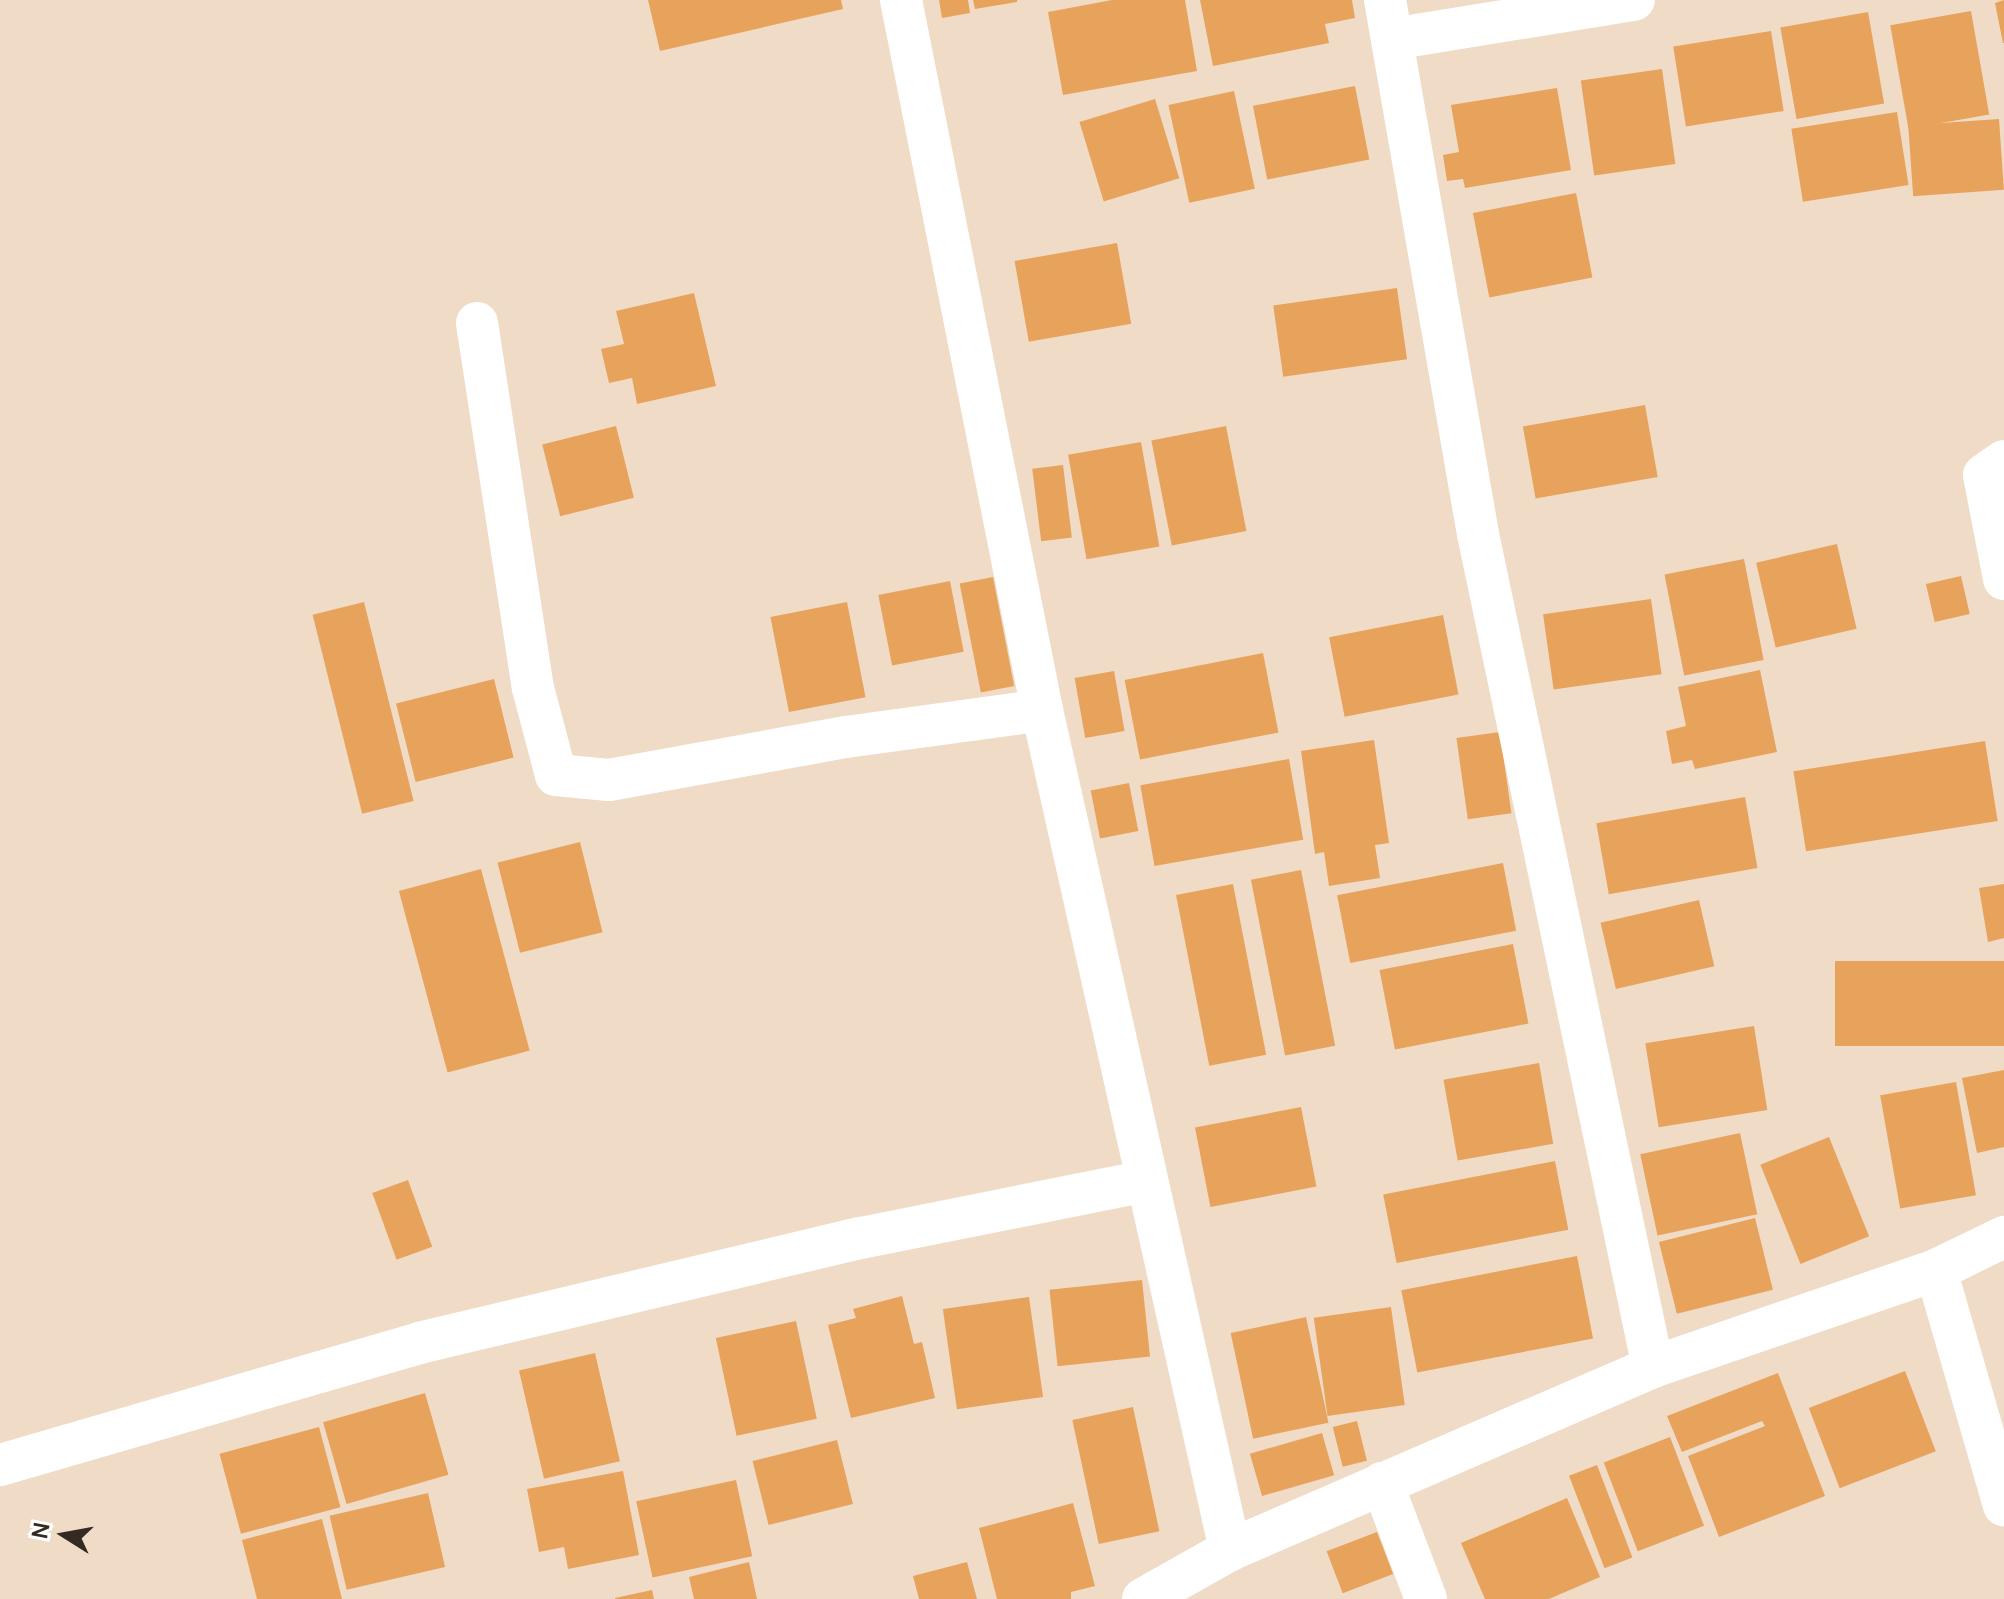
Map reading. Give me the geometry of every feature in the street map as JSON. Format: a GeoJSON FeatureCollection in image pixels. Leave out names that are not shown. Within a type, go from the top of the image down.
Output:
{"type":"FeatureCollection","features":[{"type":"Feature","properties":{"kind":"street"},"geometry":{"type":"LineString","coordinates":[[901,0],[1042,710],[1230,1550]]}},
{"type":"Feature","properties":{"kind":"street"},"geometry":{"type":"LineString","coordinates":[[1634,0],[1388,19],[1478,534],[1653,1367]]}},
{"type":"Feature","properties":{"kind":"street"},"geometry":{"type":"LineString","coordinates":[[477,323],[533,688],[556,775],[609,780],[846,737],[1042,710]]}},
{"type":"Feature","properties":{"kind":"street"},"geometry":{"type":"LineString","coordinates":[[2004,461],[1984,475],[2004,579]]}},
{"type":"Feature","properties":{"kind":"street"},"geometry":{"type":"LineString","coordinates":[[0,1465],[419,1343],[861,1238],[1145,1181]]}},
{"type":"Feature","properties":{"kind":"street"},"geometry":{"type":"LineString","coordinates":[[1143,1599],[1230,1550],[1653,1367],[1936,1270],[2004,1237]]}},
{"type":"Feature","properties":{"kind":"street"},"geometry":{"type":"LineString","coordinates":[[1936,1270],[2004,1505]]}},
{"type":"Feature","properties":{"kind":"street"},"geometry":{"type":"LineString","coordinates":[[1382,1483],[1426,1599]]}},
{"type":"Feature","properties":{"kind":"building"},"geometry":{"type":"Polygon","coordinates":[[[648,0],[841,0],[843,9],[660,51],[648,0]]]}},
{"type":"Feature","properties":{"kind":"building"},"geometry":{"type":"Polygon","coordinates":[[[939,0],[968,0],[970,13],[942,18],[939,0]]]}},
{"type":"Feature","properties":{"kind":"building"},"geometry":{"type":"Polygon","coordinates":[[[973,0],[1017,0],[1017,2],[975,9],[973,0]]]}},
{"type":"Feature","properties":{"kind":"building"},"geometry":{"type":"Polygon","coordinates":[[[1112,0],[1185,0],[1197,71],[1063,95],[1048,12],[1112,0]]]}},
{"type":"Feature","properties":{"kind":"building"},"geometry":{"type":"Polygon","coordinates":[[[1200,0],[1352,0],[1355,18],[1325,24],[1329,43],[1213,66],[1200,0]]]}},
{"type":"Feature","properties":{"kind":"building"},"geometry":{"type":"Polygon","coordinates":[[[2004,0],[2004,43],[2003,43],[1995,3],[2004,0]]]}},
{"type":"Feature","properties":{"kind":"building"},"geometry":{"type":"Polygon","coordinates":[[[1971,11],[1989,114],[1908,129],[1890,25],[1971,11]]]}},
{"type":"Feature","properties":{"kind":"building"},"geometry":{"type":"Polygon","coordinates":[[[1868,12],[1884,104],[1797,119],[1780,27],[1868,12]]]}},
{"type":"Feature","properties":{"kind":"building"},"geometry":{"type":"Polygon","coordinates":[[[1771,31],[1784,111],[1686,126],[1673,46],[1771,31]]]}},
{"type":"Feature","properties":{"kind":"building"},"geometry":{"type":"Polygon","coordinates":[[[1662,69],[1675,164],[1594,175],[1581,80],[1662,69]]]}},
{"type":"Feature","properties":{"kind":"building"},"geometry":{"type":"Polygon","coordinates":[[[1355,86],[1369,160],[1267,179],[1253,106],[1355,86]]]}},
{"type":"Feature","properties":{"kind":"building"},"geometry":{"type":"Polygon","coordinates":[[[1557,88],[1571,170],[1465,188],[1463,179],[1447,181],[1443,155],[1459,152],[1451,105],[1557,88]]]}},
{"type":"Feature","properties":{"kind":"building"},"geometry":{"type":"Polygon","coordinates":[[[1234,91],[1255,189],[1189,203],[1168,105],[1234,91]]]}},
{"type":"Feature","properties":{"kind":"building"},"geometry":{"type":"Polygon","coordinates":[[[1155,99],[1179,178],[1104,201],[1079,122],[1155,99]]]}},
{"type":"Feature","properties":{"kind":"building"},"geometry":{"type":"Polygon","coordinates":[[[1897,112],[1909,185],[1803,202],[1791,129],[1897,112]]]}},
{"type":"Feature","properties":{"kind":"building"},"geometry":{"type":"Polygon","coordinates":[[[1999,119],[2004,190],[1913,196],[1908,125],[1999,119]]]}},
{"type":"Feature","properties":{"kind":"building"},"geometry":{"type":"Polygon","coordinates":[[[1576,193],[1592,277],[1489,297],[1473,213],[1576,193]]]}},
{"type":"Feature","properties":{"kind":"building"},"geometry":{"type":"Polygon","coordinates":[[[1117,243],[1131,324],[1029,342],[1015,261],[1117,243]]]}},
{"type":"Feature","properties":{"kind":"building"},"geometry":{"type":"Polygon","coordinates":[[[1397,288],[1407,359],[1283,377],[1273,305],[1397,288]]]}},
{"type":"Feature","properties":{"kind":"building"},"geometry":{"type":"Polygon","coordinates":[[[694,293],[716,386],[637,404],[632,378],[609,383],[601,349],[624,344],[616,311],[694,293]]]}},
{"type":"Feature","properties":{"kind":"building"},"geometry":{"type":"Polygon","coordinates":[[[1645,405],[1658,477],[1536,498],[1523,427],[1645,405]]]}},
{"type":"Feature","properties":{"kind":"building"},"geometry":{"type":"Polygon","coordinates":[[[616,426],[634,498],[560,516],[542,444],[616,426]]]}},
{"type":"Feature","properties":{"kind":"building"},"geometry":{"type":"Polygon","coordinates":[[[1226,426],[1246,531],[1172,546],[1151,441],[1226,426]]]}},
{"type":"Feature","properties":{"kind":"building"},"geometry":{"type":"Polygon","coordinates":[[[1141,442],[1159,546],[1087,559],[1068,455],[1141,442]]]}},
{"type":"Feature","properties":{"kind":"building"},"geometry":{"type":"Polygon","coordinates":[[[1063,465],[1072,537],[1041,541],[1032,469],[1063,465]]]}},
{"type":"Feature","properties":{"kind":"building"},"geometry":{"type":"Polygon","coordinates":[[[1837,544],[1857,629],[1776,647],[1756,563],[1837,544]]]}},
{"type":"Feature","properties":{"kind":"building"},"geometry":{"type":"Polygon","coordinates":[[[1744,559],[1764,660],[1684,676],[1664,574],[1744,559]]]}},
{"type":"Feature","properties":{"kind":"building"},"geometry":{"type":"Polygon","coordinates":[[[1961,576],[1970,614],[1935,622],[1926,584],[1961,576]]]}},
{"type":"Feature","properties":{"kind":"building"},"geometry":{"type":"Polygon","coordinates":[[[993,577],[1014,686],[981,692],[960,583],[993,577]]]}},
{"type":"Feature","properties":{"kind":"building"},"geometry":{"type":"Polygon","coordinates":[[[950,581],[964,652],[892,666],[878,595],[950,581]]]}},
{"type":"Feature","properties":{"kind":"building"},"geometry":{"type":"Polygon","coordinates":[[[1651,599],[1662,674],[1554,689],[1543,614],[1651,599]]]}},
{"type":"Feature","properties":{"kind":"building"},"geometry":{"type":"Polygon","coordinates":[[[364,602],[414,801],[362,814],[313,615],[364,602]]]}},
{"type":"Feature","properties":{"kind":"building"},"geometry":{"type":"Polygon","coordinates":[[[847,602],[866,697],[789,712],[770,617],[847,602]]]}},
{"type":"Feature","properties":{"kind":"building"},"geometry":{"type":"Polygon","coordinates":[[[1443,615],[1458,695],[1345,717],[1329,637],[1443,615]]]}},
{"type":"Feature","properties":{"kind":"building"},"geometry":{"type":"Polygon","coordinates":[[[1263,653],[1278,733],[1140,759],[1125,680],[1263,653]]]}},
{"type":"Feature","properties":{"kind":"building"},"geometry":{"type":"Polygon","coordinates":[[[1760,670],[1777,752],[1695,769],[1692,760],[1672,764],[1666,731],[1686,726],[1678,687],[1760,670]]]}},
{"type":"Feature","properties":{"kind":"building"},"geometry":{"type":"Polygon","coordinates":[[[1114,671],[1125,731],[1085,738],[1075,678],[1114,671]]]}},
{"type":"Feature","properties":{"kind":"building"},"geometry":{"type":"Polygon","coordinates":[[[494,679],[514,758],[416,782],[396,703],[494,679]]]}},
{"type":"Feature","properties":{"kind":"building"},"geometry":{"type":"Polygon","coordinates":[[[1500,732],[1511,813],[1468,819],[1456,738],[1500,732]]]}},
{"type":"Feature","properties":{"kind":"building"},"geometry":{"type":"Polygon","coordinates":[[[1374,740],[1389,843],[1375,845],[1380,878],[1329,886],[1324,852],[1315,854],[1301,751],[1374,740]]]}},
{"type":"Feature","properties":{"kind":"building"},"geometry":{"type":"Polygon","coordinates":[[[1985,741],[1998,821],[1806,851],[1793,771],[1985,741]]]}},
{"type":"Feature","properties":{"kind":"building"},"geometry":{"type":"Polygon","coordinates":[[[1289,759],[1303,840],[1155,866],[1140,785],[1289,759]]]}},
{"type":"Feature","properties":{"kind":"building"},"geometry":{"type":"Polygon","coordinates":[[[1129,783],[1138,831],[1100,839],[1091,790],[1129,783]]]}},
{"type":"Feature","properties":{"kind":"building"},"geometry":{"type":"Polygon","coordinates":[[[1745,797],[1758,868],[1609,894],[1596,823],[1745,797]]]}},
{"type":"Feature","properties":{"kind":"building"},"geometry":{"type":"Polygon","coordinates":[[[580,842],[602,932],[520,953],[498,863],[580,842]]]}},
{"type":"Feature","properties":{"kind":"building"},"geometry":{"type":"Polygon","coordinates":[[[1503,863],[1516,931],[1350,963],[1337,895],[1503,863]]]}},
{"type":"Feature","properties":{"kind":"building"},"geometry":{"type":"Polygon","coordinates":[[[481,869],[530,1051],[448,1073],[399,891],[481,869]]]}},
{"type":"Feature","properties":{"kind":"building"},"geometry":{"type":"Polygon","coordinates":[[[1301,870],[1335,1046],[1285,1055],[1251,880],[1301,870]]]}},
{"type":"Feature","properties":{"kind":"building"},"geometry":{"type":"Polygon","coordinates":[[[1233,884],[1266,1055],[1209,1066],[1176,895],[1233,884]]]}},
{"type":"Feature","properties":{"kind":"building"},"geometry":{"type":"Polygon","coordinates":[[[2004,884],[2004,938],[1988,942],[1979,888],[2004,884]]]}},
{"type":"Feature","properties":{"kind":"building"},"geometry":{"type":"Polygon","coordinates":[[[1699,900],[1714,966],[1616,989],[1601,923],[1699,900]]]}},
{"type":"Feature","properties":{"kind":"building"},"geometry":{"type":"Polygon","coordinates":[[[1513,944],[1528,1024],[1395,1049],[1379,970],[1513,944]]]}},
{"type":"Feature","properties":{"kind":"building"},"geometry":{"type":"Polygon","coordinates":[[[1835,961],[2004,961],[2004,1046],[1835,1046],[1835,961]]]}},
{"type":"Feature","properties":{"kind":"building"},"geometry":{"type":"Polygon","coordinates":[[[1754,1026],[1767,1110],[1659,1127],[1645,1043],[1754,1026]]]}},
{"type":"Feature","properties":{"kind":"building"},"geometry":{"type":"Polygon","coordinates":[[[1539,1063],[1553,1144],[1458,1161],[1443,1080],[1539,1063]]]}},
{"type":"Feature","properties":{"kind":"building"},"geometry":{"type":"Polygon","coordinates":[[[2004,1070],[2004,1147],[1977,1153],[1962,1078],[2004,1070]]]}},
{"type":"Feature","properties":{"kind":"building"},"geometry":{"type":"Polygon","coordinates":[[[1956,1082],[1976,1195],[1900,1209],[1880,1095],[1956,1082]]]}},
{"type":"Feature","properties":{"kind":"building"},"geometry":{"type":"Polygon","coordinates":[[[1301,1107],[1316,1187],[1210,1207],[1195,1128],[1301,1107]]]}},
{"type":"Feature","properties":{"kind":"building"},"geometry":{"type":"Polygon","coordinates":[[[1740,1133],[1757,1214],[1657,1235],[1640,1154],[1740,1133]]]}},
{"type":"Feature","properties":{"kind":"building"},"geometry":{"type":"Polygon","coordinates":[[[1829,1137],[1869,1236],[1800,1264],[1760,1165],[1829,1137]]]}},
{"type":"Feature","properties":{"kind":"building"},"geometry":{"type":"Polygon","coordinates":[[[1555,1161],[1568,1230],[1397,1263],[1383,1194],[1555,1161]]]}},
{"type":"Feature","properties":{"kind":"building"},"geometry":{"type":"Polygon","coordinates":[[[408,1180],[432,1247],[397,1260],[372,1193],[408,1180]]]}},
{"type":"Feature","properties":{"kind":"building"},"geometry":{"type":"Polygon","coordinates":[[[1755,1218],[1773,1290],[1677,1314],[1659,1242],[1755,1218]]]}},
{"type":"Feature","properties":{"kind":"building"},"geometry":{"type":"Polygon","coordinates":[[[1577,1256],[1593,1338],[1417,1373],[1401,1290],[1577,1256]]]}},
{"type":"Feature","properties":{"kind":"building"},"geometry":{"type":"Polygon","coordinates":[[[1142,1280],[1150,1357],[1058,1366],[1050,1290],[1142,1280]]]}},
{"type":"Feature","properties":{"kind":"building"},"geometry":{"type":"Polygon","coordinates":[[[902,1296],[914,1344],[922,1342],[935,1398],[851,1418],[828,1325],[856,1318],[853,1309],[902,1296]]]}},
{"type":"Feature","properties":{"kind":"building"},"geometry":{"type":"Polygon","coordinates":[[[1029,1297],[1043,1397],[957,1409],[943,1309],[1029,1297]]]}},
{"type":"Feature","properties":{"kind":"building"},"geometry":{"type":"Polygon","coordinates":[[[1391,1307],[1405,1405],[1328,1416],[1314,1318],[1391,1307]]]}},
{"type":"Feature","properties":{"kind":"building"},"geometry":{"type":"Polygon","coordinates":[[[1306,1317],[1328,1423],[1253,1439],[1231,1333],[1306,1317]]]}},
{"type":"Feature","properties":{"kind":"building"},"geometry":{"type":"Polygon","coordinates":[[[796,1321],[817,1419],[737,1436],[716,1338],[796,1321]]]}},
{"type":"Feature","properties":{"kind":"building"},"geometry":{"type":"Polygon","coordinates":[[[595,1353],[620,1461],[544,1479],[519,1371],[595,1353]]]}},
{"type":"Feature","properties":{"kind":"building"},"geometry":{"type":"Polygon","coordinates":[[[1905,1371],[1936,1451],[1840,1488],[1809,1408],[1905,1371]]]}},
{"type":"Feature","properties":{"kind":"building"},"geometry":{"type":"Polygon","coordinates":[[[1778,1373],[1825,1496],[1719,1537],[1688,1456],[1765,1426],[1762,1421],[1682,1452],[1667,1416],[1778,1373]]]}},
{"type":"Feature","properties":{"kind":"building"},"geometry":{"type":"Polygon","coordinates":[[[425,1393],[448,1475],[347,1504],[323,1422],[425,1393]]]}},
{"type":"Feature","properties":{"kind":"building"},"geometry":{"type":"Polygon","coordinates":[[[1133,1407],[1159,1531],[1099,1544],[1072,1420],[1133,1407]]]}},
{"type":"Feature","properties":{"kind":"building"},"geometry":{"type":"Polygon","coordinates":[[[1357,1421],[1367,1461],[1343,1467],[1333,1427],[1357,1421]]]}},
{"type":"Feature","properties":{"kind":"building"},"geometry":{"type":"Polygon","coordinates":[[[319,1427],[340,1507],[241,1534],[220,1454],[319,1427]]]}},
{"type":"Feature","properties":{"kind":"building"},"geometry":{"type":"Polygon","coordinates":[[[1322,1433],[1334,1475],[1262,1496],[1250,1454],[1322,1433]]]}},
{"type":"Feature","properties":{"kind":"building"},"geometry":{"type":"Polygon","coordinates":[[[1670,1437],[1704,1526],[1638,1551],[1604,1462],[1670,1437]]]}},
{"type":"Feature","properties":{"kind":"building"},"geometry":{"type":"Polygon","coordinates":[[[837,1440],[853,1504],[769,1525],[753,1461],[837,1440]]]}},
{"type":"Feature","properties":{"kind":"building"},"geometry":{"type":"Polygon","coordinates":[[[1597,1465],[1632,1557],[1604,1568],[1569,1476],[1597,1465]]]}},
{"type":"Feature","properties":{"kind":"building"},"geometry":{"type":"Polygon","coordinates":[[[623,1471],[639,1555],[568,1569],[564,1547],[539,1552],[527,1489],[623,1471]]]}},
{"type":"Feature","properties":{"kind":"building"},"geometry":{"type":"Polygon","coordinates":[[[736,1480],[752,1556],[652,1578],[636,1501],[736,1480]]]}},
{"type":"Feature","properties":{"kind":"building"},"geometry":{"type":"Polygon","coordinates":[[[428,1493],[445,1567],[347,1590],[330,1516],[428,1493]]]}},
{"type":"Feature","properties":{"kind":"building"},"geometry":{"type":"Polygon","coordinates":[[[1567,1498],[1600,1577],[1549,1599],[1485,1599],[1461,1543],[1567,1498]]]}},
{"type":"Feature","properties":{"kind":"building"},"geometry":{"type":"Polygon","coordinates":[[[1073,1503],[1095,1586],[1071,1592],[1071,1599],[997,1599],[979,1528],[1073,1503]]]}},
{"type":"Feature","properties":{"kind":"building"},"geometry":{"type":"Polygon","coordinates":[[[322,1519],[342,1599],[257,1599],[242,1540],[322,1519]]]}},
{"type":"Feature","properties":{"kind":"building"},"geometry":{"type":"Polygon","coordinates":[[[1377,1532],[1393,1574],[1343,1593],[1327,1551],[1377,1532]]]}},
{"type":"Feature","properties":{"kind":"building"},"geometry":{"type":"Polygon","coordinates":[[[749,1562],[757,1599],[694,1599],[689,1577],[749,1562]]]}},
{"type":"Feature","properties":{"kind":"building"},"geometry":{"type":"Polygon","coordinates":[[[967,1562],[977,1599],[919,1599],[913,1576],[967,1562]]]}},
{"type":"Feature","properties":{"kind":"building"},"geometry":{"type":"Polygon","coordinates":[[[652,1590],[654,1599],[615,1599],[615,1598],[652,1590]]]}}]}
